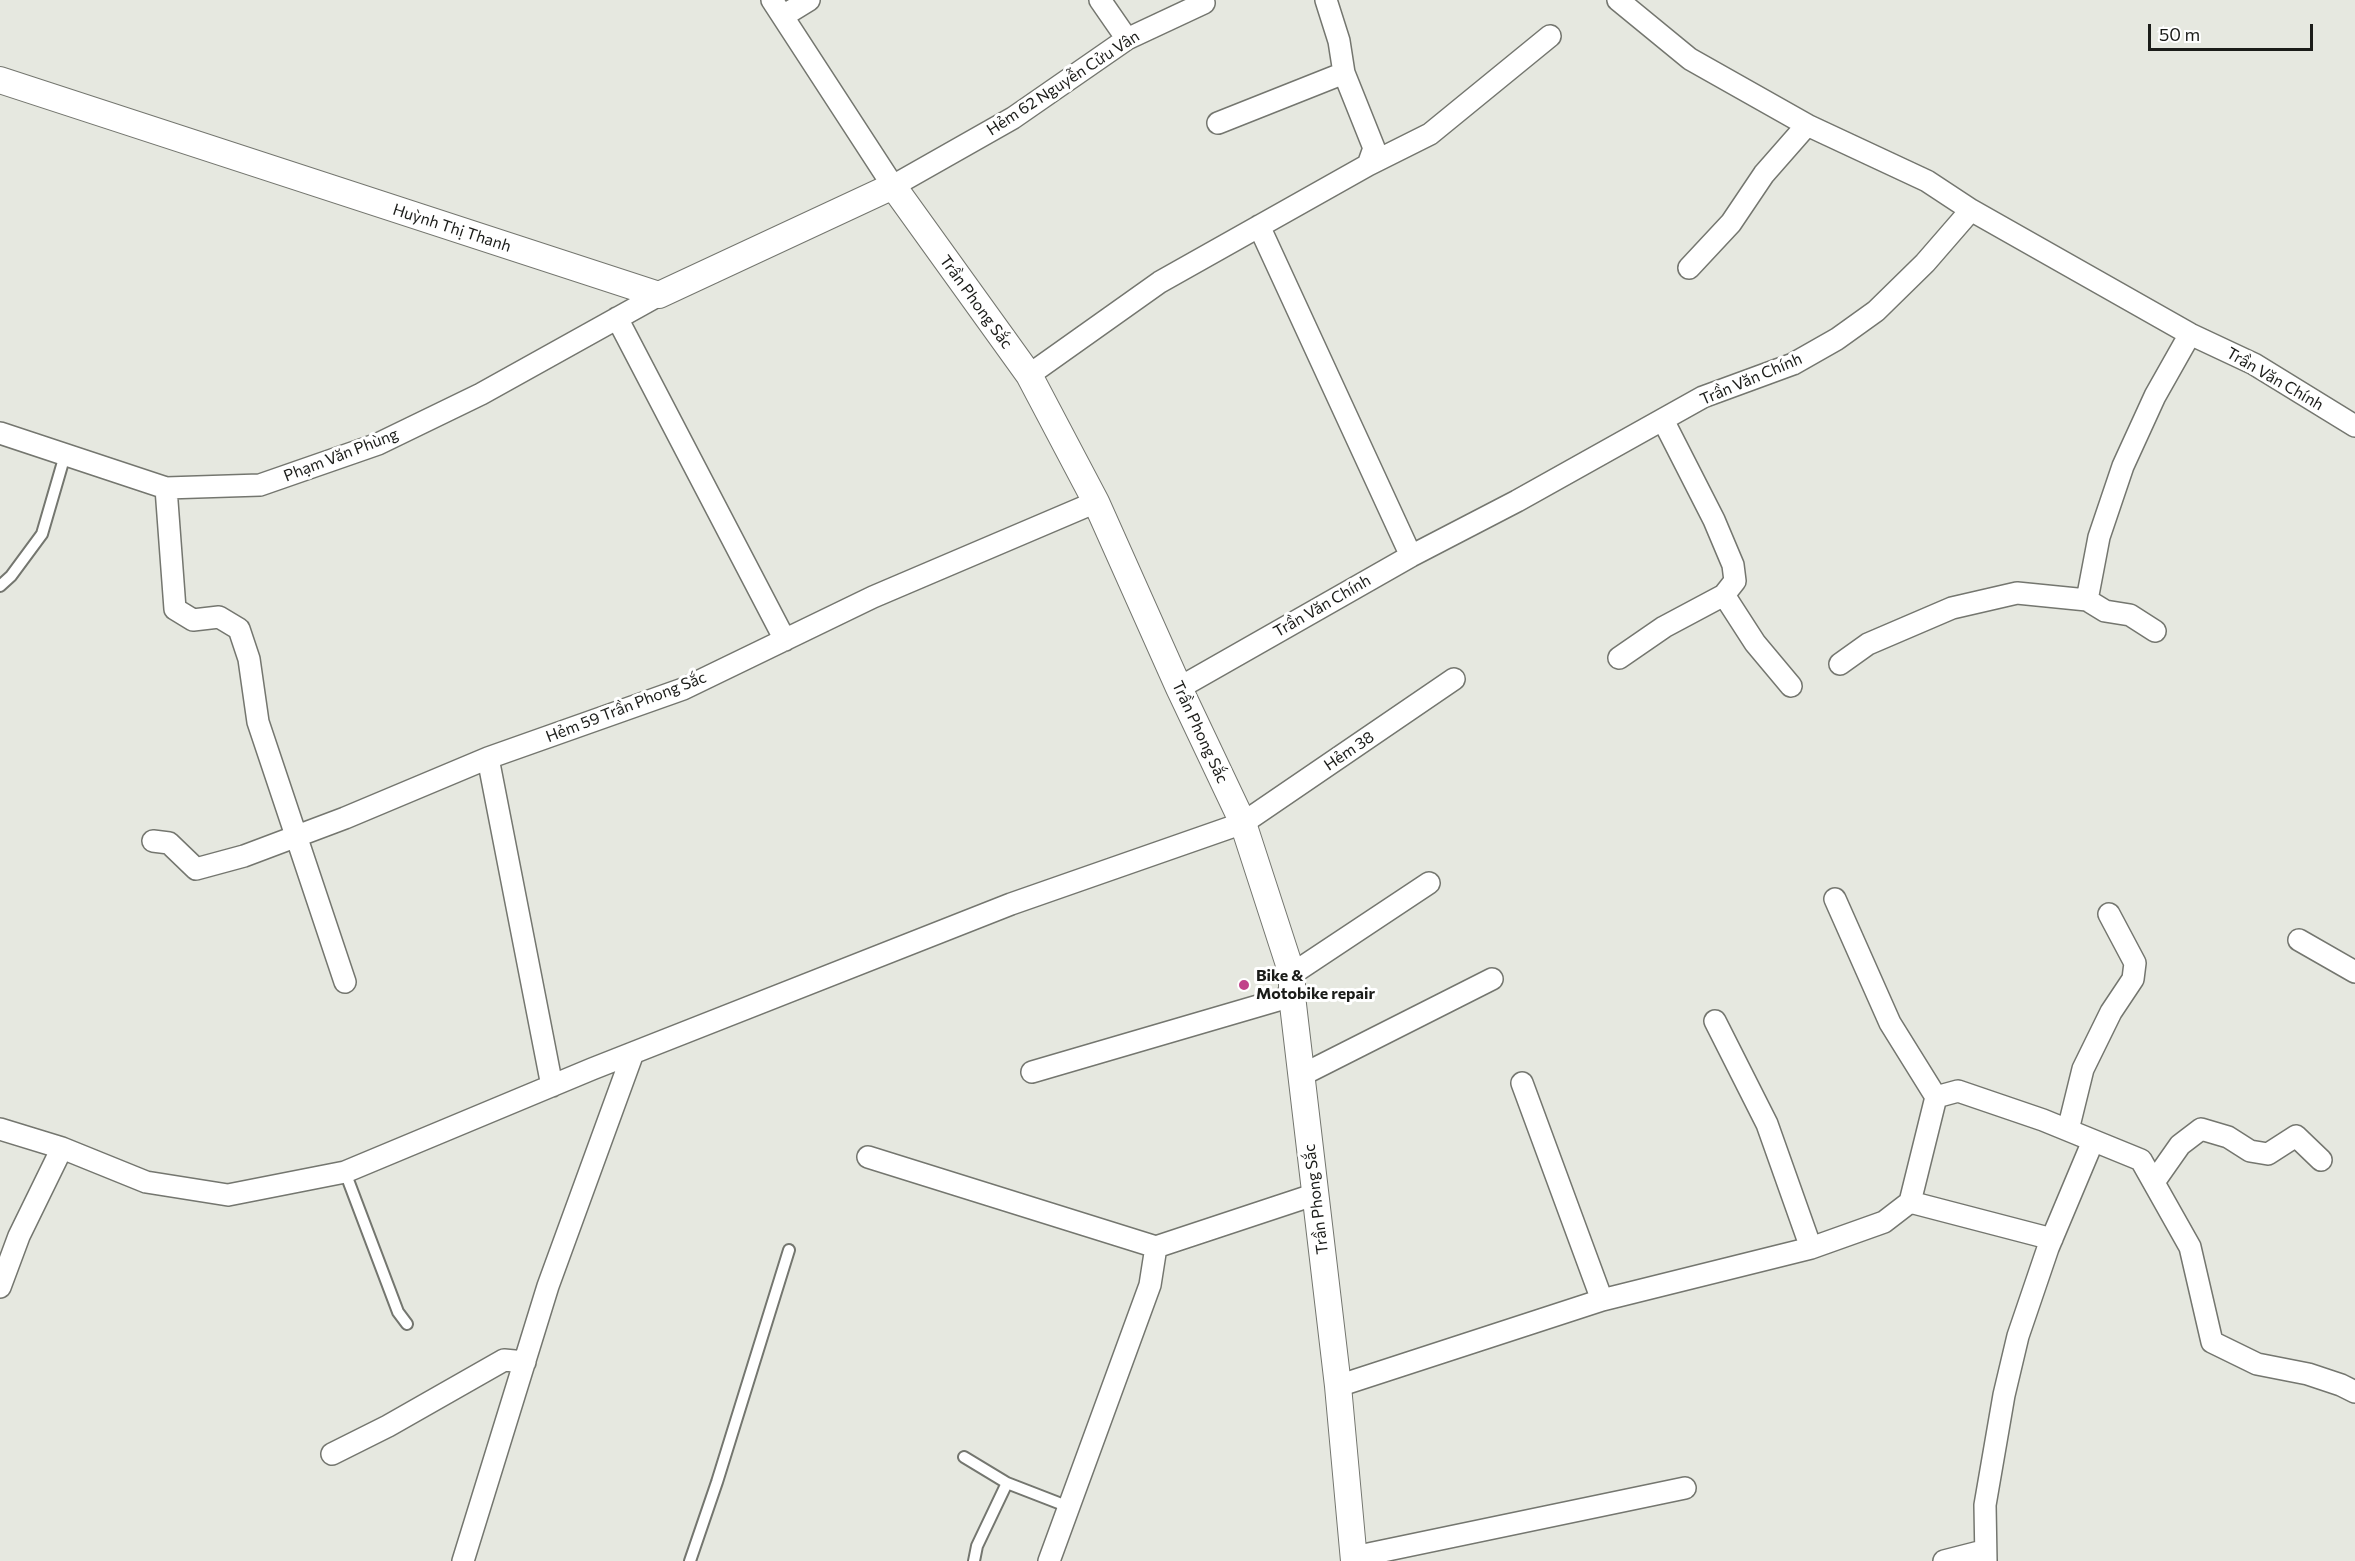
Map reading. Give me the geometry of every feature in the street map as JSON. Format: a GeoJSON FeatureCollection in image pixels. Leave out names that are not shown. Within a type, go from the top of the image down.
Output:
{"type":"FeatureCollection","features":[{"type":"Feature","properties":{"kind":"street"},"geometry":{"type":"LineString","coordinates":[[778,8],[809,0]]}},
{"type":"Feature","properties":{"kind":"street"},"geometry":{"type":"LineString","coordinates":[[1100,0],[1127,39]]}},
{"type":"Feature","properties":{"kind":"street"},"geometry":{"type":"LineString","coordinates":[[1326,0],[1340,41],[1344,73],[1374,148],[1368,165]]}},
{"type":"Feature","properties":{"kind":"street"},"geometry":{"type":"LineString","coordinates":[[1618,0],[1690,59],[1807,125],[1927,181],[1971,210]]}},
{"type":"Feature","properties":{"kind":"street","name":"Hẻm 62 Nguyễn Cửu Vân"},"geometry":{"type":"LineString","coordinates":[[893,186],[1013,118],[1127,39],[1204,3]]}},
{"type":"Feature","properties":{"kind":"street","name":"Trần Phong Sắc"},"geometry":{"type":"LineString","coordinates":[[778,8],[893,186],[1029,375],[1096,502],[1179,688],[1243,823],[1292,985],[1338,1386],[1354,1559]]}},
{"type":"Feature","properties":{"kind":"street"},"geometry":{"type":"LineString","coordinates":[[1029,375],[1160,282],[1368,165],[1430,134],[1550,36]]}},
{"type":"Feature","properties":{"kind":"street"},"geometry":{"type":"LineString","coordinates":[[1218,123],[1344,73]]}},
{"type":"Feature","properties":{"kind":"street","name":"Huỳnh Thị Thanh"},"geometry":{"type":"LineString","coordinates":[[0,80],[659,295]]}},
{"type":"Feature","properties":{"kind":"street"},"geometry":{"type":"LineString","coordinates":[[1689,268],[1731,223],[1764,174],[1807,125]]}},
{"type":"Feature","properties":{"kind":"street"},"geometry":{"type":"LineString","coordinates":[[659,295],[893,186]]}},
{"type":"Feature","properties":{"kind":"street","name":"Trần Văn Chính"},"geometry":{"type":"LineString","coordinates":[[1179,688],[1411,556],[1703,398],[1793,364],[1837,339],[1884,303],[1925,263],[1971,210],[2190,334],[2254,363],[2355,426]]}},
{"type":"Feature","properties":{"kind":"street"},"geometry":{"type":"LineString","coordinates":[[1259,226],[1411,556]]}},
{"type":"Feature","properties":{"kind":"street","name":"Phạm Văn Phùng"},"geometry":{"type":"LineString","coordinates":[[0,433],[166,488],[260,485],[378,444],[481,394],[659,295]]}},
{"type":"Feature","properties":{"kind":"street"},"geometry":{"type":"LineString","coordinates":[[617,318],[785,640]]}},
{"type":"Feature","properties":{"kind":"street"},"geometry":{"type":"LineString","coordinates":[[2087,600],[2099,537],[2123,466],[2155,396],[2190,334]]}},
{"type":"Feature","properties":{"kind":"street"},"geometry":{"type":"LineString","coordinates":[[1619,657],[1664,627],[1724,595],[1735,581],[1733,565],[1714,520],[1663,420]]}},
{"type":"Feature","properties":{"kind":"street"},"geometry":{"type":"LineString","coordinates":[[166,488],[175,609],[193,620],[219,617],[239,629],[249,659],[258,722],[345,982]]}},
{"type":"Feature","properties":{"kind":"street","name":"Hẻm 59 Trần Phong Sắc"},"geometry":{"type":"LineString","coordinates":[[153,841],[169,843],[196,869],[244,856],[488,758],[683,688],[873,597],[1096,502]]}},
{"type":"Feature","properties":{"kind":"street"},"geometry":{"type":"LineString","coordinates":[[1840,664],[1868,644],[1952,608],[2017,593],[2087,600],[2105,611],[2130,615],[2155,631]]}},
{"type":"Feature","properties":{"kind":"street"},"geometry":{"type":"LineString","coordinates":[[1724,595],[1755,643],[1791,686]]}},
{"type":"Feature","properties":{"kind":"street","name":"Hẻm 38"},"geometry":{"type":"LineString","coordinates":[[0,1129],[62,1148],[146,1182],[228,1194],[345,1172],[633,1053],[1011,904],[1243,823],[1454,679]]}},
{"type":"Feature","properties":{"kind":"street"},"geometry":{"type":"LineString","coordinates":[[488,758],[552,1086]]}},
{"type":"Feature","properties":{"kind":"street"},"geometry":{"type":"LineString","coordinates":[[1032,1072],[1292,985],[1429,883]]}},
{"type":"Feature","properties":{"kind":"street"},"geometry":{"type":"LineString","coordinates":[[1338,1386],[1602,1300],[1811,1248],[1884,1222],[1910,1202],[1936,1097],[1890,1023],[1835,899]]}},
{"type":"Feature","properties":{"kind":"street"},"geometry":{"type":"LineString","coordinates":[[2068,1130],[2083,1070],[2111,1012],[2133,979],[2135,963],[2109,914]]}},
{"type":"Feature","properties":{"kind":"street"},"geometry":{"type":"LineString","coordinates":[[2299,940],[2355,972]]}},
{"type":"Feature","properties":{"kind":"street"},"geometry":{"type":"LineString","coordinates":[[1302,1075],[1492,979]]}},
{"type":"Feature","properties":{"kind":"street"},"geometry":{"type":"LineString","coordinates":[[1715,1022],[1767,1124],[1811,1248]]}},
{"type":"Feature","properties":{"kind":"street"},"geometry":{"type":"LineString","coordinates":[[463,1561],[548,1286],[633,1053]]}},
{"type":"Feature","properties":{"kind":"street"},"geometry":{"type":"LineString","coordinates":[[1522,1083],[1602,1300]]}},
{"type":"Feature","properties":{"kind":"street"},"geometry":{"type":"LineString","coordinates":[[1936,1097],[1958,1091],[2068,1130],[2141,1160],[2190,1247],[2212,1342],[2257,1364],[2308,1374],[2342,1385],[2355,1392]]}},
{"type":"Feature","properties":{"kind":"street"},"geometry":{"type":"LineString","coordinates":[[2154,1182],[2180,1145],[2201,1129],[2228,1137],[2250,1151],[2268,1154],[2296,1136],[2321,1160]]}},
{"type":"Feature","properties":{"kind":"street"},"geometry":{"type":"LineString","coordinates":[[1944,1561],[1984,1556],[1985,1505],[2004,1395],[2018,1336],[2052,1239],[2093,1141]]}},
{"type":"Feature","properties":{"kind":"street"},"geometry":{"type":"LineString","coordinates":[[0,1287],[19,1236],[62,1148]]}},
{"type":"Feature","properties":{"kind":"street"},"geometry":{"type":"LineString","coordinates":[[868,1157],[1156,1247],[1316,1194]]}},
{"type":"Feature","properties":{"kind":"street"},"geometry":{"type":"LineString","coordinates":[[1910,1202],[2052,1239]]}},
{"type":"Feature","properties":{"kind":"street"},"geometry":{"type":"LineString","coordinates":[[1049,1561],[1150,1285],[1156,1247]]}},
{"type":"Feature","properties":{"kind":"street"},"geometry":{"type":"LineString","coordinates":[[332,1454],[398,1421],[504,1360],[525,1362]]}},
{"type":"Feature","properties":{"kind":"street"},"geometry":{"type":"LineString","coordinates":[[1354,1559],[1685,1488]]}},
{"type":"Feature","properties":{"kind":"lane"},"geometry":{"type":"LineString","coordinates":[[0,586],[11,576],[42,534],[65,455]]}},
{"type":"Feature","properties":{"kind":"lane"},"geometry":{"type":"LineString","coordinates":[[345,1172],[398,1312],[407,1324]]}},
{"type":"Feature","properties":{"kind":"lane"},"geometry":{"type":"LineString","coordinates":[[690,1561],[789,1250]]}},
{"type":"Feature","properties":{"kind":"lane"},"geometry":{"type":"LineString","coordinates":[[964,1457],[1007,1483],[1069,1507]]}},
{"type":"Feature","properties":{"kind":"lane"},"geometry":{"type":"LineString","coordinates":[[974,1561],[978,1546],[1007,1483]]}},
{"type":"Feature","properties":{"kind":"place","name":"Bike & Motobike repair"},"geometry":{"type":"Point","coordinates":[1244,985]}}]}
